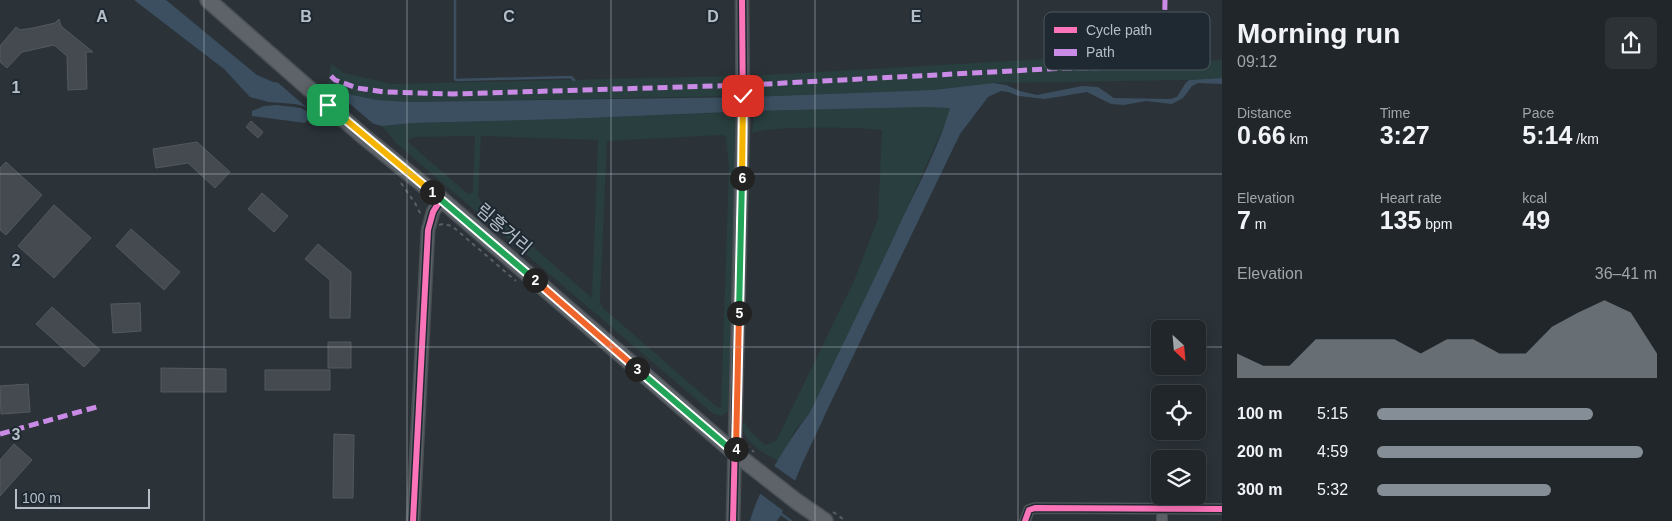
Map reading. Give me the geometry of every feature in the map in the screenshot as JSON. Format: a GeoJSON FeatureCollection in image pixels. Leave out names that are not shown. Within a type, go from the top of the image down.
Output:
{"type":"FeatureCollection","features":[{"type":"Feature","properties":{"kind":"main road","name":"림흥거리"},"geometry":{"type":"LineString","coordinates":[[208,0],[736,454],[825,521]]}},
{"type":"Feature","properties":{"kind":"street"},"geometry":{"type":"LineString","coordinates":[[733,521],[743,119],[742,0]]}},
{"type":"Feature","properties":{"kind":"street"},"geometry":{"type":"LineString","coordinates":[[413,521],[428,237],[433,212],[441,199]]}},
{"type":"Feature","properties":{"kind":"street"},"geometry":{"type":"LineString","coordinates":[[1025,521],[1029,510],[1035,508],[1222,509]]}},
{"type":"Feature","properties":{"kind":"street"},"geometry":{"type":"LineString","coordinates":[[1162,508],[1162,521]]}},
{"type":"Feature","properties":{"kind":"path"},"geometry":{"type":"LineString","coordinates":[[395,177],[402,183],[422,218]]}},
{"type":"Feature","properties":{"kind":"path"},"geometry":{"type":"LineString","coordinates":[[428,237],[434,237],[434,230],[439,226],[444,224],[452,226],[519,283]]}},
{"type":"Feature","properties":{"kind":"green space"},"geometry":{"type":"Polygon","coordinates":[[[1044,59],[1044,70],[1210,70],[1210,60],[1222,60],[1222,78],[993,83],[933,90],[749,97],[749,76],[1044,59]]]}},
{"type":"Feature","properties":{"kind":"green space"},"geometry":{"type":"Polygon","coordinates":[[[331,64],[344,73],[392,84],[734,76],[737,77],[737,96],[409,102],[377,100],[346,94],[328,84],[331,64]]]}},
{"type":"Feature","properties":{"kind":"green space"},"geometry":{"type":"Polygon","coordinates":[[[950,108],[946,122],[870,290],[809,414],[796,429],[778,461],[750,442],[742,425],[745,422],[750,431],[765,445],[776,441],[854,281],[878,219],[882,130],[792,128],[759,131],[752,134],[754,111],[950,108]]]}},
{"type":"Feature","properties":{"kind":"green space"},"geometry":{"type":"Polygon","coordinates":[[[738,112],[728,411],[724,415],[711,412],[397,144],[382,126],[413,123],[738,112]],[[722,135],[607,141],[600,302],[603,308],[717,407],[721,408],[729,168],[726,137],[722,135]],[[475,136],[414,137],[408,140],[409,143],[468,194],[473,192],[475,136]],[[481,136],[478,196],[481,202],[592,298],[598,140],[481,136]]]}},
{"type":"Feature","properties":{"kind":"water"},"geometry":{"type":"Polygon","coordinates":[[[134,0],[166,0],[257,75],[273,82],[333,88],[352,95],[377,100],[409,102],[751,97],[933,90],[993,83],[1037,95],[1082,86],[1098,87],[1114,98],[1170,99],[1177,97],[1189,80],[1222,78],[1222,84],[1198,83],[1192,86],[1183,98],[1172,104],[1146,101],[1124,105],[1111,104],[1087,92],[1045,99],[1019,96],[1001,91],[988,97],[960,134],[832,400],[781,515],[777,521],[750,521],[767,480],[792,437],[809,414],[845,340],[929,164],[950,108],[754,111],[413,123],[382,126],[295,104],[268,102],[250,97],[224,69],[134,0]]]}},
{"type":"Feature","properties":{"kind":"water"},"geometry":{"type":"Polygon","coordinates":[[[277,105],[301,108],[311,114],[305,123],[252,116],[252,111],[264,106],[277,105]]]}},
{"type":"Feature","properties":{"kind":"pier"},"geometry":{"type":"Polygon","coordinates":[[[275,80],[328,85],[377,127],[312,111],[314,114],[275,80]]]}},
{"type":"Feature","properties":{"kind":"pier"},"geometry":{"type":"Polygon","coordinates":[[[773,465],[797,482],[785,512],[758,492],[773,465]]]}},
{"type":"Feature","properties":{"kind":"building"},"geometry":{"type":"Polygon","coordinates":[[[59,19],[61,26],[93,52],[86,52],[87,89],[68,90],[67,56],[54,45],[22,52],[7,68],[0,62],[0,46],[16,27],[20,30],[33,28],[55,23],[59,19]]]}},
{"type":"Feature","properties":{"kind":"building"},"geometry":{"type":"Polygon","coordinates":[[[251,121],[263,132],[258,138],[246,127],[251,121]]]}},
{"type":"Feature","properties":{"kind":"building"},"geometry":{"type":"Polygon","coordinates":[[[197,142],[230,172],[215,188],[188,163],[156,168],[153,149],[197,142]]]}},
{"type":"Feature","properties":{"kind":"building"},"geometry":{"type":"Polygon","coordinates":[[[6,162],[42,195],[6,235],[0,230],[0,168],[6,162]]]}},
{"type":"Feature","properties":{"kind":"building"},"geometry":{"type":"Polygon","coordinates":[[[262,193],[288,216],[274,232],[248,209],[262,193]]]}},
{"type":"Feature","properties":{"kind":"building"},"geometry":{"type":"Polygon","coordinates":[[[54,205],[91,238],[54,278],[18,246],[54,205]]]}},
{"type":"Feature","properties":{"kind":"building"},"geometry":{"type":"Polygon","coordinates":[[[131,229],[180,272],[164,290],[116,246],[131,229]]]}},
{"type":"Feature","properties":{"kind":"building"},"geometry":{"type":"Polygon","coordinates":[[[318,244],[351,272],[350,318],[330,318],[330,280],[305,259],[318,244]]]}},
{"type":"Feature","properties":{"kind":"building"},"geometry":{"type":"Polygon","coordinates":[[[140,303],[141,331],[113,333],[111,304],[140,303]]]}},
{"type":"Feature","properties":{"kind":"building"},"geometry":{"type":"Polygon","coordinates":[[[52,307],[100,350],[84,367],[36,324],[52,307]]]}},
{"type":"Feature","properties":{"kind":"building"},"geometry":{"type":"Polygon","coordinates":[[[328,342],[351,342],[351,368],[328,368],[328,342]]]}},
{"type":"Feature","properties":{"kind":"building"},"geometry":{"type":"Polygon","coordinates":[[[161,368],[226,369],[226,392],[161,392],[161,368]]]}},
{"type":"Feature","properties":{"kind":"building"},"geometry":{"type":"Polygon","coordinates":[[[265,370],[330,370],[330,390],[265,390],[265,370]]]}},
{"type":"Feature","properties":{"kind":"building"},"geometry":{"type":"Polygon","coordinates":[[[28,384],[30,412],[1,414],[0,386],[28,384]]]}},
{"type":"Feature","properties":{"kind":"building"},"geometry":{"type":"Polygon","coordinates":[[[334,434],[354,435],[353,498],[333,498],[334,434]]]}},
{"type":"Feature","properties":{"kind":"building"},"geometry":{"type":"Polygon","coordinates":[[[14,444],[32,460],[0,496],[0,460],[14,444]]]}},
{"type":"Feature","properties":{"kind":"waterway"},"geometry":{"type":"LineString","coordinates":[[455,0],[456,80],[571,77],[574,80]]}},
{"type":"Feature","properties":{"kind":"waterway"},"geometry":{"type":"LineString","coordinates":[[780,513],[791,521]]}},
{"type":"Feature","properties":{"kind":"marked path"},"geometry":{"type":"LineString","coordinates":[[1165,0],[1165,12]]}},
{"type":"Feature","properties":{"kind":"marked path"},"geometry":{"type":"LineString","coordinates":[[331,76],[335,80],[357,88],[385,92],[453,94],[747,85],[1044,69]]}},
{"type":"Feature","properties":{"kind":"marked path"},"geometry":{"type":"LineString","coordinates":[[0,434],[100,406]]}},
{"type":"Feature","properties":{"kind":"cycle path"},"geometry":{"type":"LineString","coordinates":[[733,521],[743,119],[742,0]]}},
{"type":"Feature","properties":{"kind":"cycle path"},"geometry":{"type":"LineString","coordinates":[[413,521],[428,230],[433,212],[441,199]]}},
{"type":"Feature","properties":{"kind":"cycle path"},"geometry":{"type":"LineString","coordinates":[[1025,521],[1029,510],[1035,508],[1222,509]]}},
{"type":"Feature","properties":{"kind":"route"},"geometry":{"type":"LineString","coordinates":[[328,105],[441,199],[736,454],[743,96]]}}]}
